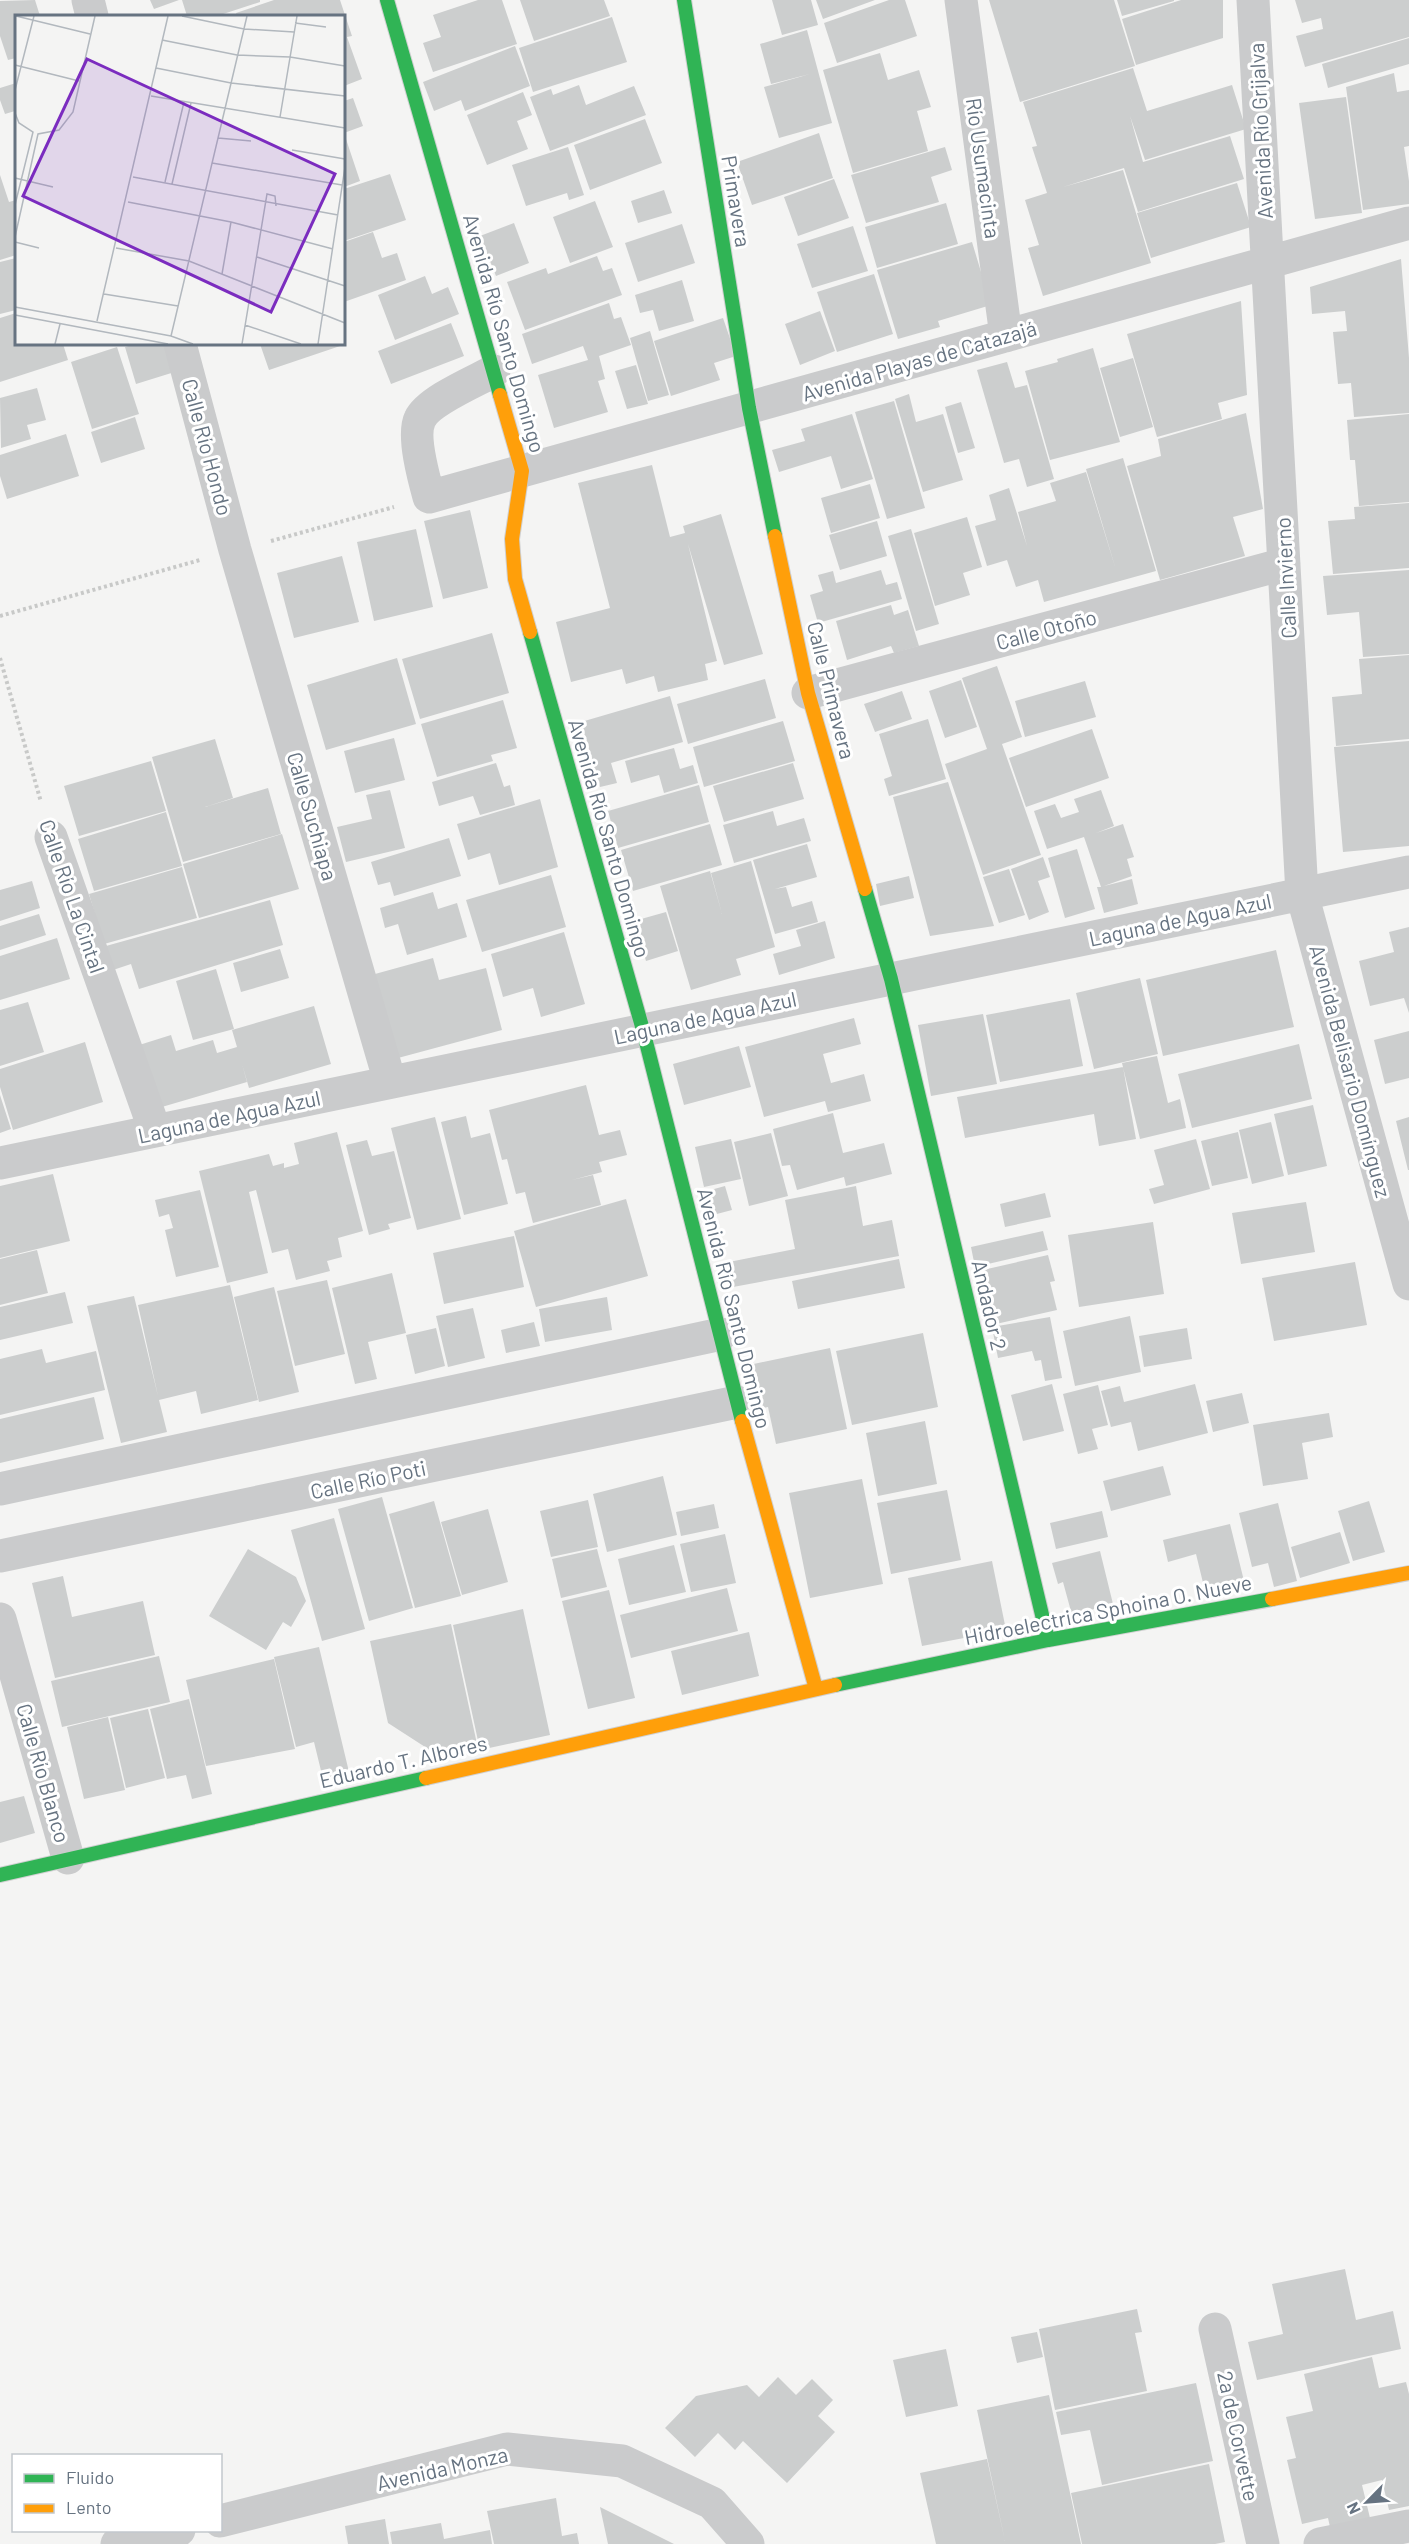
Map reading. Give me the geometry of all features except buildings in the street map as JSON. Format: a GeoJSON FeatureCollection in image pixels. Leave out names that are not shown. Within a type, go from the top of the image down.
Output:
{"type":"FeatureCollection","features":[{"type":"Feature","properties":{"kind":"street"},"geometry":{"type":"LineString","coordinates":[[88,0],[93,15]]}},
{"type":"Feature","properties":{"kind":"street","name":"Avenida Río Santo Domingo"},"geometry":{"type":"LineString","coordinates":[[387,0],[522,471],[512,539],[515,579],[643,1030],[737,1402],[816,1689]]}},
{"type":"Feature","properties":{"kind":"street","name":"Primavera"},"geometry":{"type":"LineString","coordinates":[[684,0],[749,408]]}},
{"type":"Feature","properties":{"kind":"street","name":"Río Usumacinta"},"geometry":{"type":"LineString","coordinates":[[961,0],[1006,336]]}},
{"type":"Feature","properties":{"kind":"street","name":"Avenida Río Grijalva"},"geometry":{"type":"LineString","coordinates":[[1252,0],[1267,262]]}},
{"type":"Feature","properties":{"kind":"street","name":"Avenida Playas de Catazajá"},"geometry":{"type":"LineString","coordinates":[[494,371],[427,408],[419,420],[419,462],[429,497],[1409,223]]}},
{"type":"Feature","properties":{"kind":"street","name":"Calle Invierno"},"geometry":{"type":"LineString","coordinates":[[1267,262],[1302,894]]}},
{"type":"Feature","properties":{"kind":"street","name":"Calle Río Hondo"},"geometry":{"type":"LineString","coordinates":[[180,345],[235,550]]}},
{"type":"Feature","properties":{"kind":"street","name":"Calle Primavera"},"geometry":{"type":"LineString","coordinates":[[749,408],[808,693],[891,979]]}},
{"type":"Feature","properties":{"kind":"street","name":"Calle Suchiapa"},"geometry":{"type":"LineString","coordinates":[[235,550],[390,1082]]}},
{"type":"Feature","properties":{"kind":"street","name":"Calle Otoño"},"geometry":{"type":"LineString","coordinates":[[808,693],[1284,564]]}},
{"type":"Feature","properties":{"kind":"street","name":"Calle Río La Cintal"},"geometry":{"type":"LineString","coordinates":[[51,837],[155,1131]]}},
{"type":"Feature","properties":{"kind":"street","name":"Laguna de Agua Azul"},"geometry":{"type":"LineString","coordinates":[[0,1163],[1409,872]]}},
{"type":"Feature","properties":{"kind":"street","name":"Avenida Belisario Domínguez"},"geometry":{"type":"LineString","coordinates":[[1302,894],[1409,1284]]}},
{"type":"Feature","properties":{"kind":"street","name":"Andador 2"},"geometry":{"type":"LineString","coordinates":[[891,979],[1048,1640]]}},
{"type":"Feature","properties":{"kind":"street"},"geometry":{"type":"LineString","coordinates":[[0,1490],[721,1334]]}},
{"type":"Feature","properties":{"kind":"street","name":"Calle Río Poti"},"geometry":{"type":"LineString","coordinates":[[0,1556],[737,1402]]}},
{"type":"Feature","properties":{"kind":"street","name":"Hidroelectrica Sphoina O. Nueve"},"geometry":{"type":"LineString","coordinates":[[816,1689],[1048,1640],[1409,1573]]}},
{"type":"Feature","properties":{"kind":"street","name":"Calle Río Blanco"},"geometry":{"type":"LineString","coordinates":[[0,1619],[68,1858]]}},
{"type":"Feature","properties":{"kind":"street","name":"Eduardo T. Albores"},"geometry":{"type":"LineString","coordinates":[[0,1875],[816,1689]]}},
{"type":"Feature","properties":{"kind":"street","name":"2a de Corvette"},"geometry":{"type":"LineString","coordinates":[[1215,2329],[1263,2544]]}},
{"type":"Feature","properties":{"kind":"street","name":"Avenida Monza"},"geometry":{"type":"LineString","coordinates":[[222,2520],[507,2449],[622,2461],[712,2504],[748,2544]]}},
{"type":"Feature","properties":{"kind":"street"},"geometry":{"type":"LineString","coordinates":[[1320,2544],[1409,2526]]}},
{"type":"Feature","properties":{"kind":"street"},"geometry":{"type":"LineString","coordinates":[[117,2544],[170,2532]]}},
{"type":"Feature","properties":{"kind":"path","name":"Calle Río La Cintal"},"geometry":{"type":"LineString","coordinates":[[0,658],[51,837]]}},
{"type":"Feature","properties":{"kind":"traffic: fast"},"geometry":{"type":"LineString","coordinates":[[387,0],[500,395]]}},
{"type":"Feature","properties":{"kind":"traffic: fast"},"geometry":{"type":"LineString","coordinates":[[684,0],[749,408],[775,536]]}},
{"type":"Feature","properties":{"kind":"traffic: fast"},"geometry":{"type":"LineString","coordinates":[[530,632],[643,1030],[742,1421]]}},
{"type":"Feature","properties":{"kind":"traffic: fast"},"geometry":{"type":"LineString","coordinates":[[865,889],[891,979],[1048,1640]]}},
{"type":"Feature","properties":{"kind":"traffic: fast"},"geometry":{"type":"LineString","coordinates":[[835,1685],[1048,1640],[1272,1599]]}},
{"type":"Feature","properties":{"kind":"traffic: fast"},"geometry":{"type":"LineString","coordinates":[[0,1875],[426,1778]]}},
{"type":"Feature","properties":{"kind":"traffic: slow"},"geometry":{"type":"LineString","coordinates":[[500,395],[522,471],[512,539],[515,579],[530,632]]}},
{"type":"Feature","properties":{"kind":"traffic: slow"},"geometry":{"type":"LineString","coordinates":[[775,536],[808,693],[865,889]]}},
{"type":"Feature","properties":{"kind":"traffic: slow"},"geometry":{"type":"LineString","coordinates":[[742,1421],[816,1689]]}},
{"type":"Feature","properties":{"kind":"traffic: slow"},"geometry":{"type":"LineString","coordinates":[[1272,1599],[1409,1573]]}},
{"type":"Feature","properties":{"kind":"traffic: slow"},"geometry":{"type":"LineString","coordinates":[[426,1778],[835,1685]]}}]}
